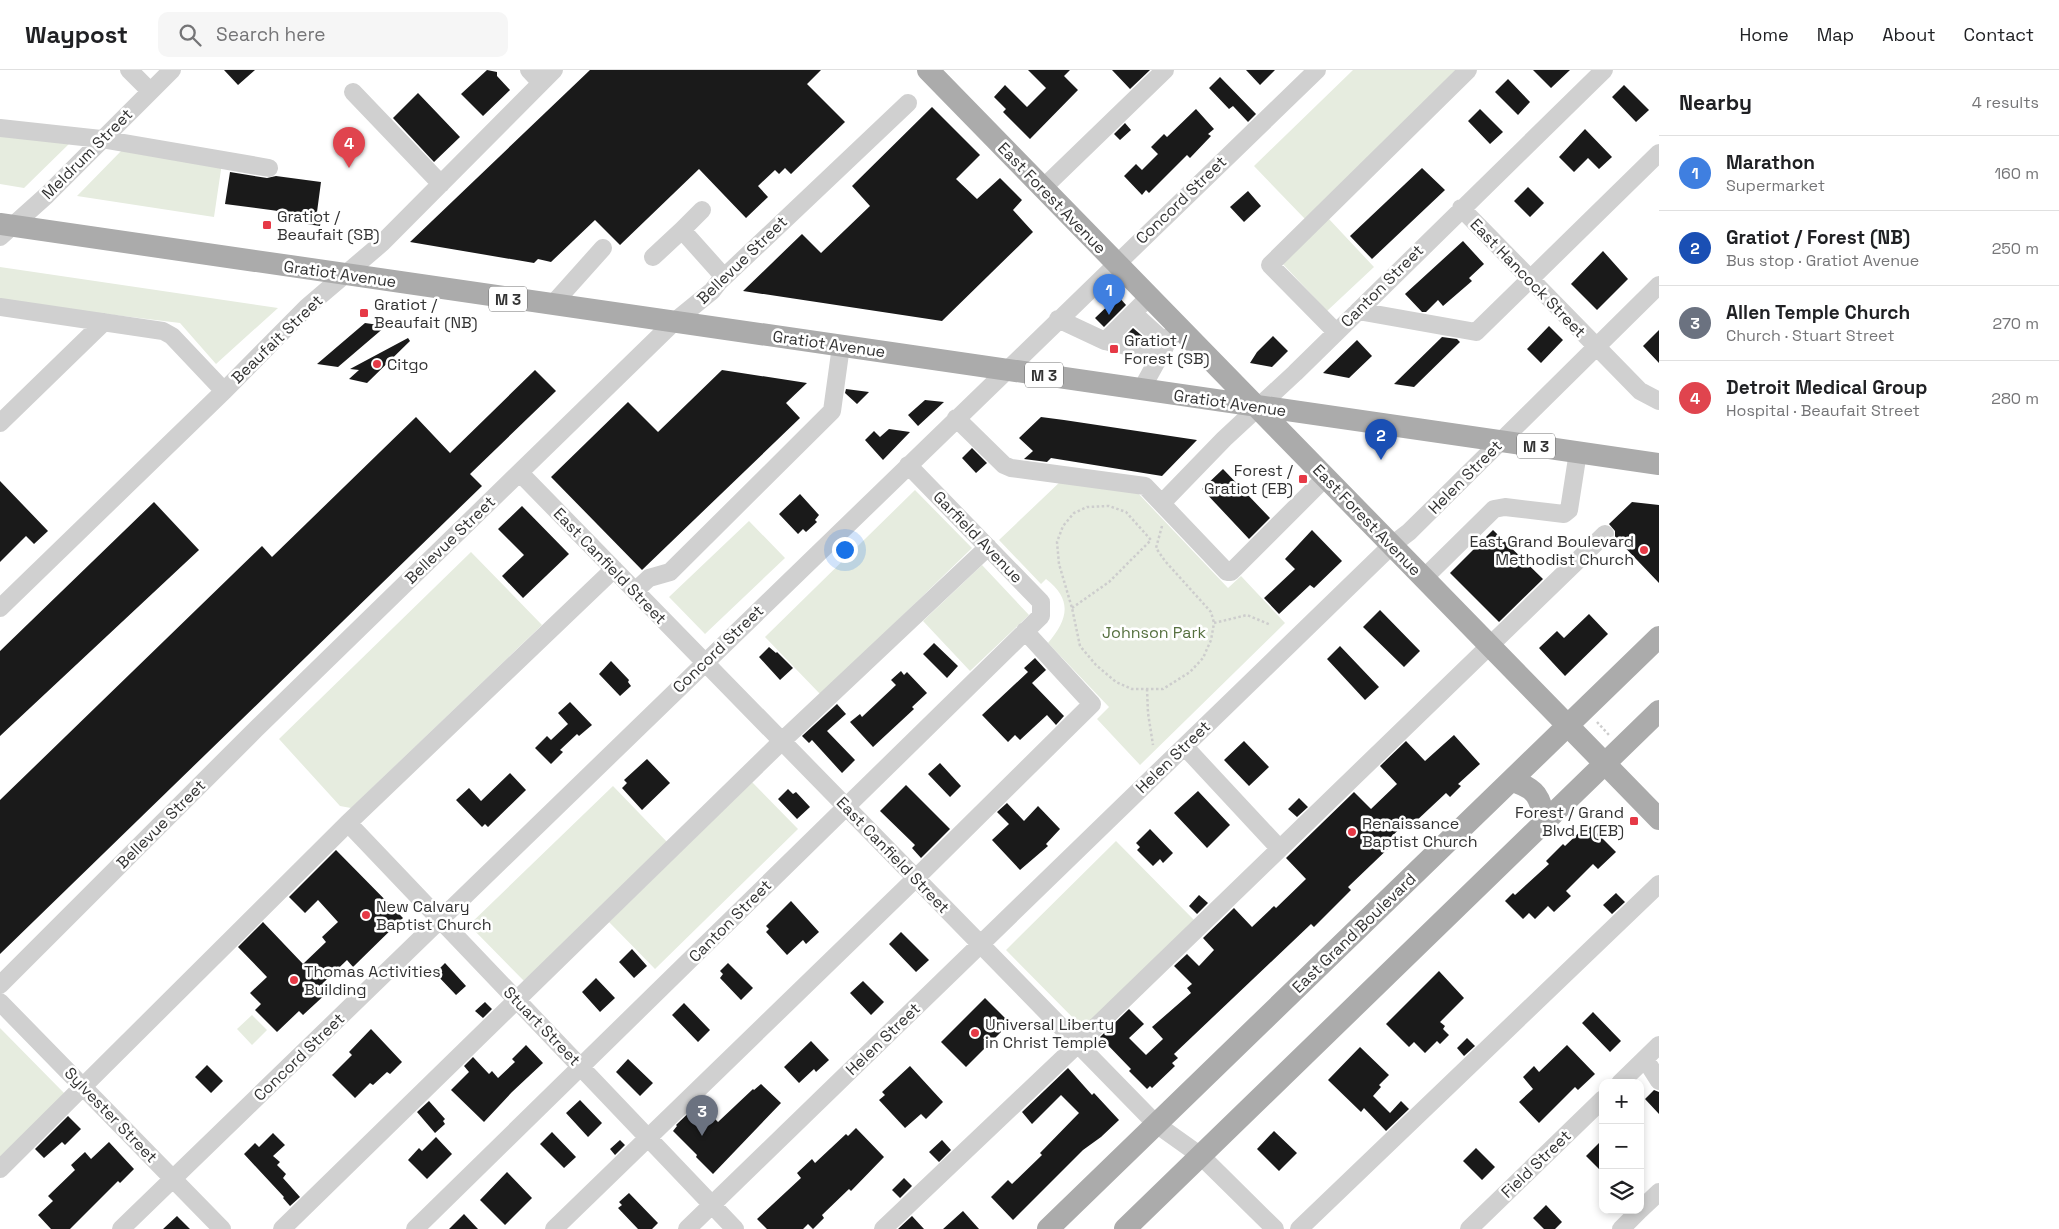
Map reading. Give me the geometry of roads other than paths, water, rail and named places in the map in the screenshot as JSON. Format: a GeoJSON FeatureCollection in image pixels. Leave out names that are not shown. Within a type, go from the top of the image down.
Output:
{"type":"FeatureCollection","features":[{"type":"Feature","properties":{"kind":"main road","name":"East Forest Avenue"},"geometry":{"type":"LineString","coordinates":[[930,71],[1149,297],[1168,341],[1257,407],[1659,819]]}},
{"type":"Feature","properties":{"kind":"main road","name":"Gratiot Avenue"},"geometry":{"type":"LineString","coordinates":[[4,229],[345,275],[1659,464]]}},
{"type":"Feature","properties":{"kind":"main road","name":"East Grand Boulevard"},"geometry":{"type":"LineString","coordinates":[[1048,1229],[1659,637]]}},
{"type":"Feature","properties":{"kind":"main road"},"geometry":{"type":"LineString","coordinates":[[1125,1229],[1659,711]]}},
{"type":"Feature","properties":{"kind":"main road"},"geometry":{"type":"LineString","coordinates":[[1511,781],[1524,784],[1535,792],[1541,804],[1545,822]]}},
{"type":"Feature","properties":{"kind":"street"},"geometry":{"type":"LineString","coordinates":[[129,70],[150,92]]}},
{"type":"Feature","properties":{"kind":"street","name":"Meldrum Street"},"geometry":{"type":"LineString","coordinates":[[4,229],[46,195],[172,70]]}},
{"type":"Feature","properties":{"kind":"street"},"geometry":{"type":"LineString","coordinates":[[529,70],[541,83]]}},
{"type":"Feature","properties":{"kind":"street","name":"Beaufait Street"},"geometry":{"type":"LineString","coordinates":[[0,608],[307,307],[382,243],[554,70]]}},
{"type":"Feature","properties":{"kind":"street"},"geometry":{"type":"LineString","coordinates":[[1043,188],[1165,70]]}},
{"type":"Feature","properties":{"kind":"street","name":"Concord Street"},"geometry":{"type":"LineString","coordinates":[[121,1229],[1316,70]]}},
{"type":"Feature","properties":{"kind":"street"},"geometry":{"type":"LineString","coordinates":[[1336,332],[1270,264],[1468,70]]}},
{"type":"Feature","properties":{"kind":"street","name":"Canton Street"},"geometry":{"type":"LineString","coordinates":[[1162,503],[1257,407],[1295,373],[1461,208],[1604,70]]}},
{"type":"Feature","properties":{"kind":"street"},"geometry":{"type":"LineString","coordinates":[[353,92],[441,184]]}},
{"type":"Feature","properties":{"kind":"street","name":"Bellevue Street"},"geometry":{"type":"LineString","coordinates":[[0,985],[256,729],[674,322],[712,291],[724,277],[908,103]]}},
{"type":"Feature","properties":{"kind":"street"},"geometry":{"type":"LineString","coordinates":[[0,128],[101,139],[269,168]]}},
{"type":"Feature","properties":{"kind":"street"},"geometry":{"type":"LineString","coordinates":[[1358,311],[1476,332],[1529,278],[1659,153]]}},
{"type":"Feature","properties":{"kind":"street","name":"East Hancock Street"},"geometry":{"type":"LineString","coordinates":[[1461,208],[1640,391],[1659,400]]}},
{"type":"Feature","properties":{"kind":"street"},"geometry":{"type":"LineString","coordinates":[[653,257],[702,210]]}},
{"type":"Feature","properties":{"kind":"street"},"geometry":{"type":"LineString","coordinates":[[682,230],[724,277]]}},
{"type":"Feature","properties":{"kind":"street"},"geometry":{"type":"LineString","coordinates":[[552,305],[603,248]]}},
{"type":"Feature","properties":{"kind":"street","name":"Helen Street"},"geometry":{"type":"LineString","coordinates":[[687,1229],[1392,545],[1409,532],[1536,409],[1595,347],[1659,285]]}},
{"type":"Feature","properties":{"kind":"street"},"geometry":{"type":"LineString","coordinates":[[1105,341],[1149,297]]}},
{"type":"Feature","properties":{"kind":"street"},"geometry":{"type":"LineString","coordinates":[[0,307],[163,331],[172,336],[224,390]]}},
{"type":"Feature","properties":{"kind":"street"},"geometry":{"type":"LineString","coordinates":[[1133,313],[1168,341]]}},
{"type":"Feature","properties":{"kind":"street"},"geometry":{"type":"LineString","coordinates":[[1058,319],[1105,341],[1168,341]]}},
{"type":"Feature","properties":{"kind":"street"},"geometry":{"type":"LineString","coordinates":[[0,423],[104,322]]}},
{"type":"Feature","properties":{"kind":"street"},"geometry":{"type":"LineString","coordinates":[[1141,390],[1168,341]]}},
{"type":"Feature","properties":{"kind":"street"},"geometry":{"type":"LineString","coordinates":[[635,591],[649,578],[670,572],[832,412],[841,346]]}},
{"type":"Feature","properties":{"kind":"street"},"geometry":{"type":"LineString","coordinates":[[956,418],[1004,465],[1011,468],[1145,486],[1227,572],[1231,572],[1326,477]]}},
{"type":"Feature","properties":{"kind":"street"},"geometry":{"type":"LineString","coordinates":[[1424,578],[1494,509],[1505,507],[1564,514],[1569,510],[1578,452]]}},
{"type":"Feature","properties":{"kind":"street","name":"Garfield Avenue"},"geometry":{"type":"LineString","coordinates":[[908,465],[1041,602],[1042,612]]}},
{"type":"Feature","properties":{"kind":"street","name":"East Canfield Street"},"geometry":{"type":"LineString","coordinates":[[520,473],[1156,1124],[1201,1156],[1275,1229]]}},
{"type":"Feature","properties":{"kind":"street"},"geometry":{"type":"LineString","coordinates":[[883,1229],[1078,1044],[1605,534]]}},
{"type":"Feature","properties":{"kind":"street"},"geometry":{"type":"LineString","coordinates":[[282,1229],[518,1001],[782,741],[988,547]]}},
{"type":"Feature","properties":{"kind":"street"},"geometry":{"type":"LineString","coordinates":[[0,1169],[271,907],[348,823],[614,569]]}},
{"type":"Feature","properties":{"kind":"street","name":"Canton Street"},"geometry":{"type":"LineString","coordinates":[[415,1229],[1041,616],[1042,612]]}},
{"type":"Feature","properties":{"kind":"street"},"geometry":{"type":"LineString","coordinates":[[554,1229],[916,878],[1092,704],[1025,631]]}},
{"type":"Feature","properties":{"kind":"street"},"geometry":{"type":"LineString","coordinates":[[1185,747],[1280,848]]}},
{"type":"Feature","properties":{"kind":"street","name":"Stuart Street"},"geometry":{"type":"LineString","coordinates":[[348,823],[734,1229]]}},
{"type":"Feature","properties":{"kind":"street"},"geometry":{"type":"LineString","coordinates":[[1299,1229],[1659,884]]}},
{"type":"Feature","properties":{"kind":"street","name":"Sylvester Street"},"geometry":{"type":"LineString","coordinates":[[0,1002],[222,1229]]}},
{"type":"Feature","properties":{"kind":"street"},"geometry":{"type":"LineString","coordinates":[[1624,1079],[1659,1045]]}},
{"type":"Feature","properties":{"kind":"street"},"geometry":{"type":"LineString","coordinates":[[1645,1058],[1659,1081]]}},
{"type":"Feature","properties":{"kind":"street","name":"Field Street"},"geometry":{"type":"LineString","coordinates":[[1469,1229],[1599,1103]]}},
{"type":"Feature","properties":{"kind":"street"},"geometry":{"type":"LineString","coordinates":[[1644,1206],[1659,1192]]}},
{"type":"Feature","properties":{"kind":"street"},"geometry":{"type":"LineString","coordinates":[[1621,1229],[1636,1214]]}},
{"type":"Feature","properties":{"kind":"place","name":"Detroit Medical Group"},"geometry":{"type":"Point","coordinates":[349,168]}},
{"type":"Feature","properties":{"kind":"place","name":"Gratiot / Beaufait (SB)"},"geometry":{"type":"Point","coordinates":[267,225]}},
{"type":"Feature","properties":{"kind":"place","name":"Gratiot / Beaufait (NB)"},"geometry":{"type":"Point","coordinates":[364,313]}},
{"type":"Feature","properties":{"kind":"place","name":"Marathon"},"geometry":{"type":"Point","coordinates":[1109,315]}},
{"type":"Feature","properties":{"kind":"place","name":"Gratiot / Forest (SB)"},"geometry":{"type":"Point","coordinates":[1114,349]}},
{"type":"Feature","properties":{"kind":"place","name":"Citgo"},"geometry":{"type":"Point","coordinates":[377,364]}},
{"type":"Feature","properties":{"kind":"place","name":"Gratiot / Forest (NB)"},"geometry":{"type":"Point","coordinates":[1381,460]}},
{"type":"Feature","properties":{"kind":"place","name":"Forest / Gratiot (EB)"},"geometry":{"type":"Point","coordinates":[1303,479]}},
{"type":"Feature","properties":{"kind":"place","name":"East Grand Boulevard Methodist Church"},"geometry":{"type":"Point","coordinates":[1644,550]}},
{"type":"Feature","properties":{"kind":"place","name":"Forest / Grand Blvd E (EB)"},"geometry":{"type":"Point","coordinates":[1634,821]}},
{"type":"Feature","properties":{"kind":"place","name":"Renaissance Baptist Church"},"geometry":{"type":"Point","coordinates":[1352,832]}},
{"type":"Feature","properties":{"kind":"place","name":"New Calvary Baptist Church"},"geometry":{"type":"Point","coordinates":[366,915]}},
{"type":"Feature","properties":{"kind":"place","name":"Thomas Activities Building"},"geometry":{"type":"Point","coordinates":[294,980]}},
{"type":"Feature","properties":{"kind":"place","name":"Universal Liberty in Christ Temple"},"geometry":{"type":"Point","coordinates":[975,1033]}},
{"type":"Feature","properties":{"kind":"place","name":"Allen Temple Church"},"geometry":{"type":"Point","coordinates":[702,1136]}},
{"type":"Feature","properties":{"kind":"park label","name":"Johnson Park"},"geometry":{"type":"Point","coordinates":[1154,632]}}]}
